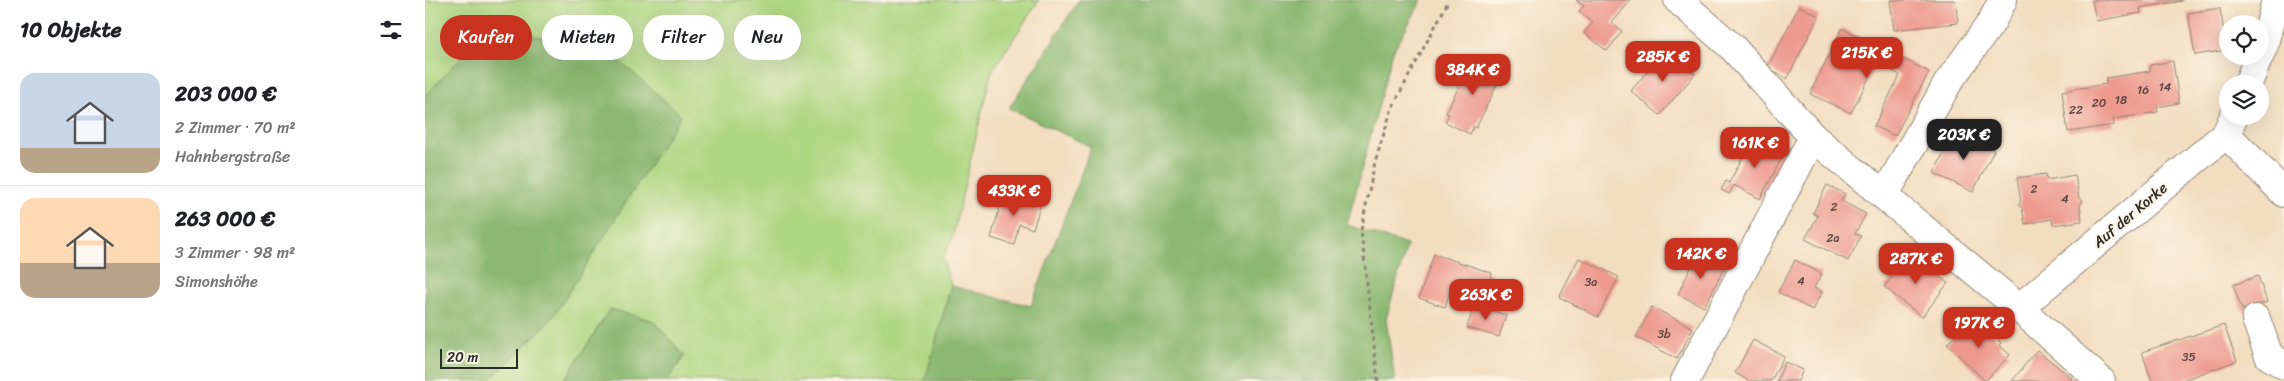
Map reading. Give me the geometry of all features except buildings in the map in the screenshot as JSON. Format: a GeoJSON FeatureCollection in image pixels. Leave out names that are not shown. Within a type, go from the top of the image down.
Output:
{"type":"FeatureCollection","features":[{"type":"Feature","properties":{"kind":"street"},"geometry":{"type":"LineString","coordinates":[[1678,0],[1733,48],[1813,137],[2019,308],[2101,381]]}},
{"type":"Feature","properties":{"kind":"street"},"geometry":{"type":"LineString","coordinates":[[1884,196],[1949,81],[1991,23],[2003,0]]}},
{"type":"Feature","properties":{"kind":"street"},"geometry":{"type":"LineString","coordinates":[[2269,28],[2276,0]]}},
{"type":"Feature","properties":{"kind":"street"},"geometry":{"type":"LineString","coordinates":[[2230,125],[2284,193]]}},
{"type":"Feature","properties":{"kind":"street","name":"Auf der Korke"},"geometry":{"type":"LineString","coordinates":[[2019,308],[2230,125]]}},
{"type":"Feature","properties":{"kind":"street"},"geometry":{"type":"LineString","coordinates":[[1685,381],[1813,137]]}},
{"type":"Feature","properties":{"kind":"street"},"geometry":{"type":"LineString","coordinates":[[2255,319],[2269,356],[2284,365]]}},
{"type":"Feature","properties":{"kind":"path"},"geometry":{"type":"LineString","coordinates":[[1378,381],[1361,230],[1375,162],[1392,108],[1449,0]]}},
{"type":"Feature","properties":{"kind":"green space"},"geometry":{"type":"Polygon","coordinates":[[[425,0],[1039,0],[991,73],[952,238],[943,259],[951,286],[925,381],[667,381],[684,356],[654,321],[610,309],[564,381],[486,381],[491,379],[552,319],[425,96],[425,0]]]}},
{"type":"Feature","properties":{"kind":"green space"},"geometry":{"type":"Polygon","coordinates":[[[1079,0],[1422,0],[1393,51],[1347,225],[1407,245],[1386,319],[1395,381],[925,381],[951,286],[1031,306],[1091,147],[1009,108],[1079,0]]]}},
{"type":"Feature","properties":{"kind":"green space"},"geometry":{"type":"Polygon","coordinates":[[[532,35],[542,37],[542,60],[619,60],[681,115],[552,319],[491,379],[486,381],[425,381],[425,96],[459,60],[532,60],[532,35]]]}},
{"type":"Feature","properties":{"kind":"green space"},"geometry":{"type":"Polygon","coordinates":[[[610,309],[654,321],[684,356],[667,381],[564,381],[610,309]]]}}]}
